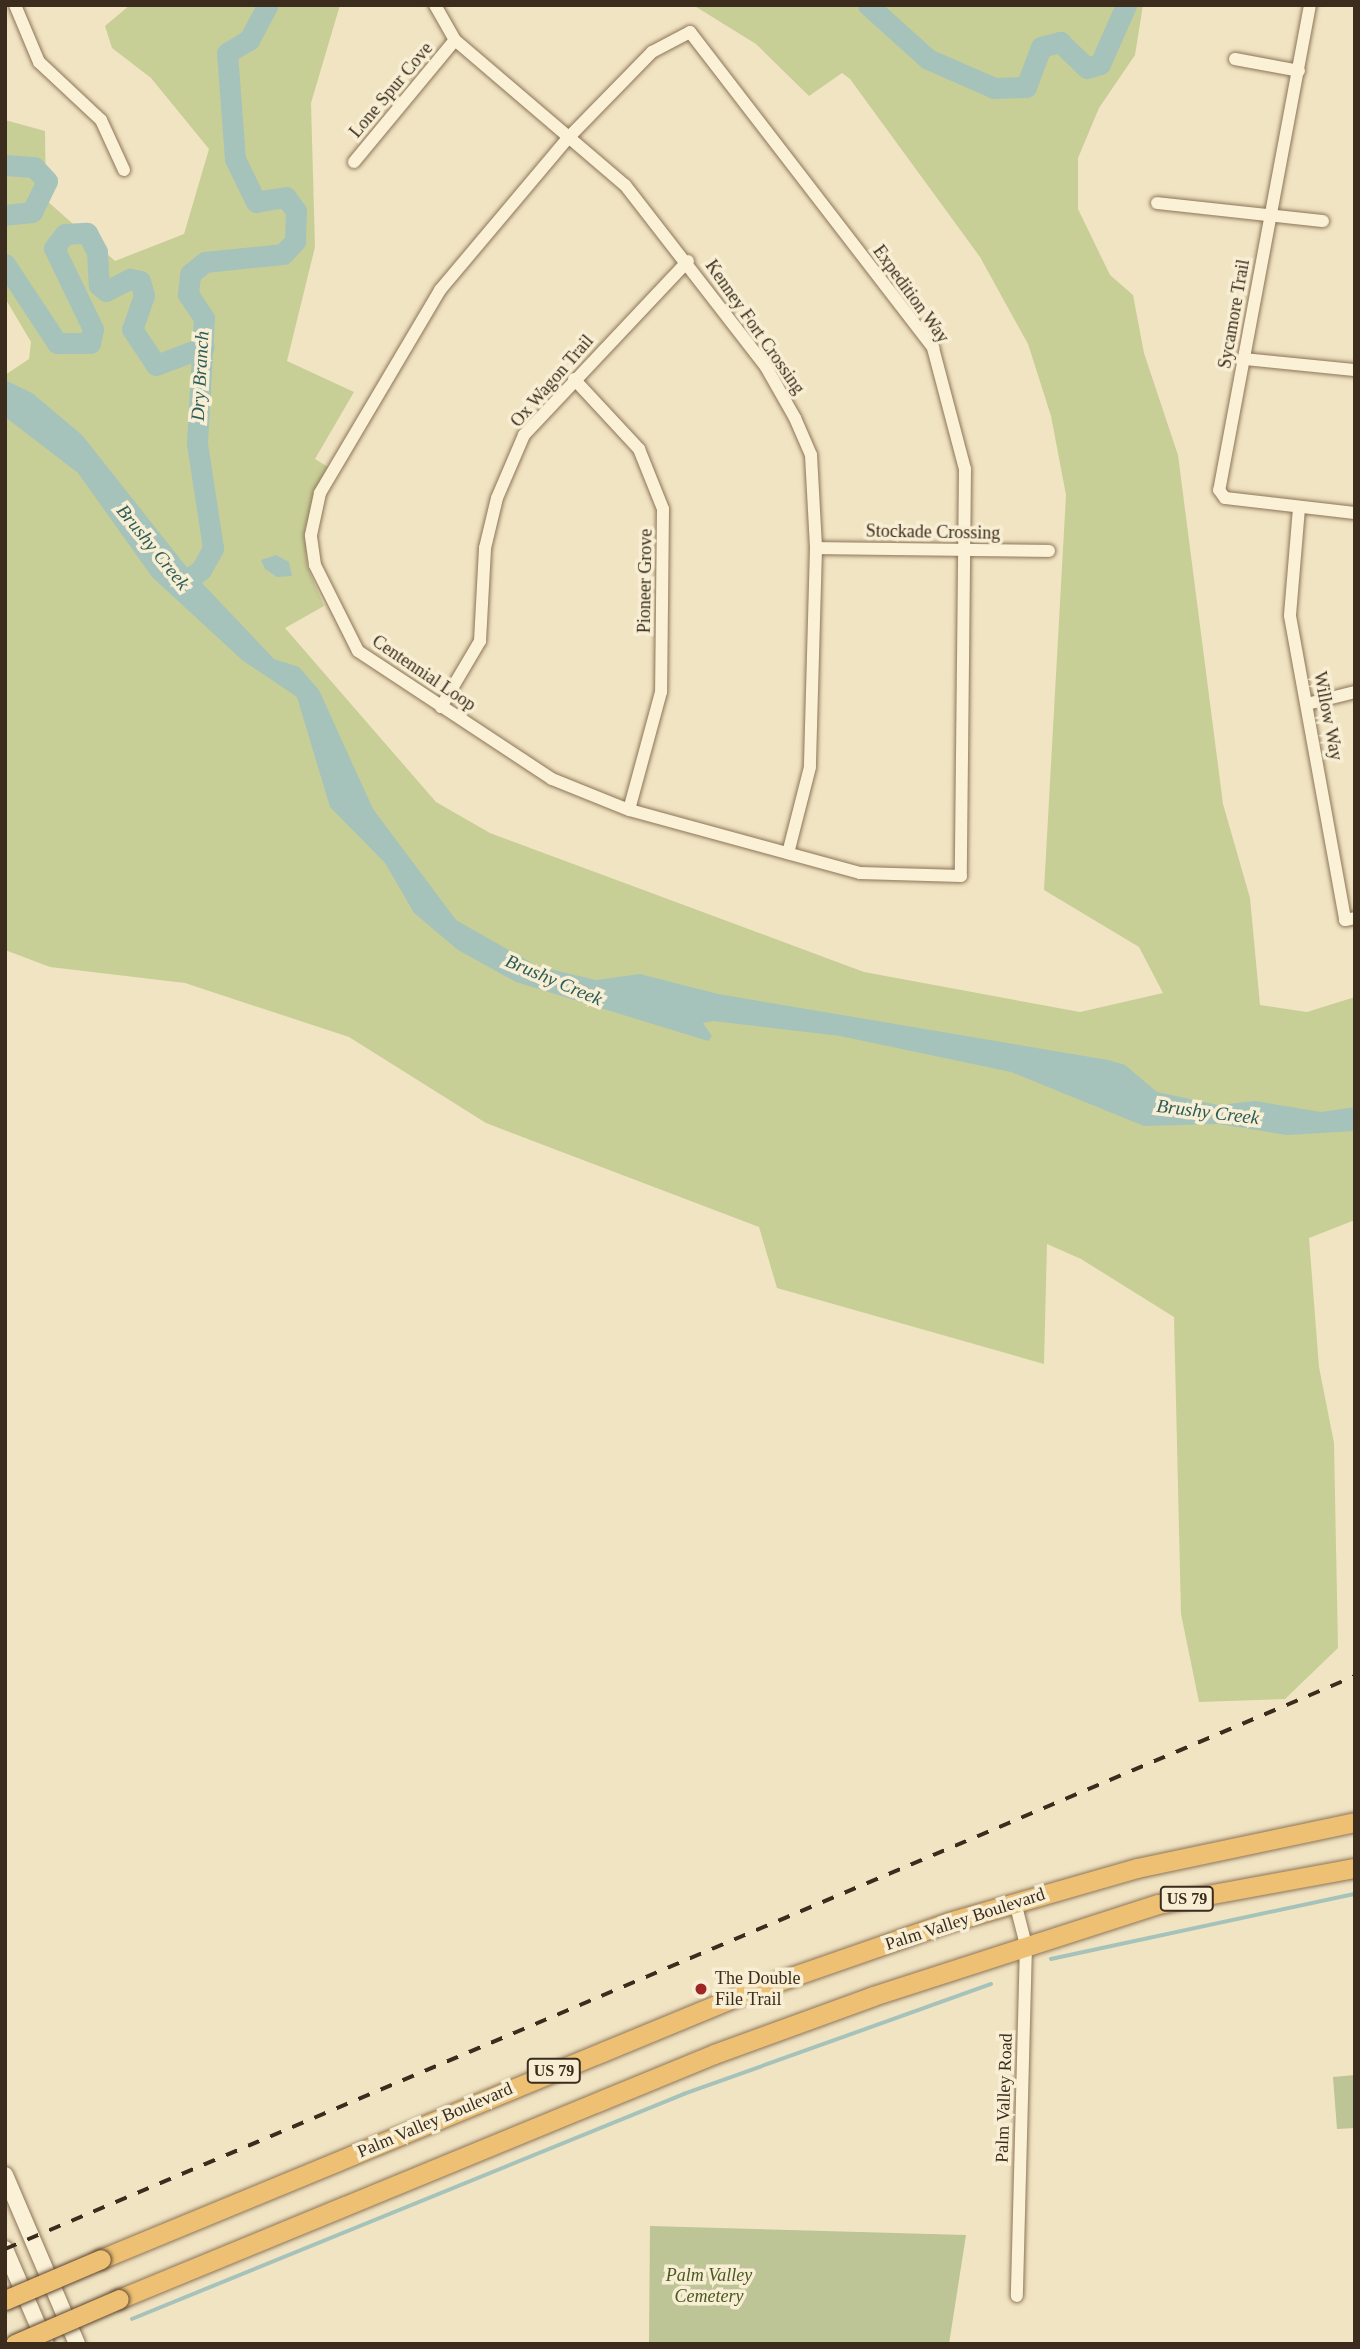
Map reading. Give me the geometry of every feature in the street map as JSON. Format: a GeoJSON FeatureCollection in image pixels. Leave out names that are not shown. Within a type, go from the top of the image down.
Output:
{"type":"FeatureCollection","features":[{"type":"Feature","properties":{"kind":"highway","name":"Palm Valley Boulevard"},"geometry":{"type":"LineString","coordinates":[[5,2300],[745,1993],[1015,1902],[1137,1868],[1355,1822]]}},
{"type":"Feature","properties":{"kind":"highway","name":"US 79"},"geometry":{"type":"LineString","coordinates":[[15,2344],[714,2054],[1026,1945],[1158,1905],[1355,1868]]}},
{"type":"Feature","properties":{"kind":"main road"},"geometry":{"type":"LineString","coordinates":[[5,2175],[77,2344]]}},
{"type":"Feature","properties":{"kind":"main road"},"geometry":{"type":"LineString","coordinates":[[5,2249],[46,2344]]}},
{"type":"Feature","properties":{"kind":"street"},"geometry":{"type":"LineString","coordinates":[[15,5],[39,62],[101,120],[124,170]]}},
{"type":"Feature","properties":{"kind":"street","name":"Kenney Fort Crossing"},"geometry":{"type":"LineString","coordinates":[[435,5],[455,40],[625,185],[688,261],[795,418],[811,455],[816,548],[810,768],[788,853]]}},
{"type":"Feature","properties":{"kind":"street","name":"Sycamore Trail"},"geometry":{"type":"LineString","coordinates":[[1310,5],[1219,490],[1225,498],[1355,513]]}},
{"type":"Feature","properties":{"kind":"street","name":"Expedition Way"},"geometry":{"type":"LineString","coordinates":[[569,137],[652,51],[690,32],[933,348],[965,469],[961,876]]}},
{"type":"Feature","properties":{"kind":"street","name":"Lone Spur Cove"},"geometry":{"type":"LineString","coordinates":[[355,162],[455,40]]}},
{"type":"Feature","properties":{"kind":"street"},"geometry":{"type":"LineString","coordinates":[[1235,59],[1299,71]]}},
{"type":"Feature","properties":{"kind":"street","name":"Centennial Loop"},"geometry":{"type":"LineString","coordinates":[[569,137],[440,290],[320,493],[311,535],[314,565],[342,628],[378,667],[552,779],[629,810],[860,873],[961,876]]}},
{"type":"Feature","properties":{"kind":"street"},"geometry":{"type":"LineString","coordinates":[[1157,203],[1323,221]]}},
{"type":"Feature","properties":{"kind":"street","name":"Ox Wagon Trail"},"geometry":{"type":"LineString","coordinates":[[441,706],[482,632],[485,548],[497,498],[524,435],[688,261]]}},
{"type":"Feature","properties":{"kind":"street"},"geometry":{"type":"LineString","coordinates":[[1244,359],[1355,370]]}},
{"type":"Feature","properties":{"kind":"street","name":"Pioneer Grove"},"geometry":{"type":"LineString","coordinates":[[574,379],[639,449],[663,509],[661,692],[629,810]]}},
{"type":"Feature","properties":{"kind":"street","name":"Willow Way"},"geometry":{"type":"LineString","coordinates":[[1299,508],[1290,616],[1345,920],[1355,918]]}},
{"type":"Feature","properties":{"kind":"street","name":"Stockade Crossing"},"geometry":{"type":"LineString","coordinates":[[816,548],[1049,551]]}},
{"type":"Feature","properties":{"kind":"street"},"geometry":{"type":"LineString","coordinates":[[1307,704],[1355,692]]}},
{"type":"Feature","properties":{"kind":"street","name":"Palm Valley Road"},"geometry":{"type":"LineString","coordinates":[[1015,1902],[1026,1945],[1017,2296]]}},
{"type":"Feature","properties":{"kind":"green space"},"geometry":{"type":"Polygon","coordinates":[[[130,5],[340,5],[311,103],[315,247],[287,361],[354,392],[315,459],[328,467],[305,528],[307,566],[324,606],[285,628],[436,802],[490,833],[864,972],[1080,1012],[1163,993],[1139,947],[1044,890],[1066,495],[1051,416],[1028,344],[980,257],[850,79],[842,73],[809,96],[756,44],[693,5],[1143,5],[1135,55],[1099,108],[1078,158],[1078,209],[1110,275],[1133,295],[1144,353],[1178,455],[1223,804],[1250,898],[1260,1005],[1307,1012],[1355,997],[1355,1220],[1309,1238],[1319,1367],[1334,1443],[1338,1648],[1285,1699],[1199,1702],[1181,1614],[1174,1317],[1081,1259],[1047,1244],[1044,1364],[777,1288],[759,1227],[486,1123],[349,1037],[185,983],[50,967],[5,950],[5,375],[29,359],[31,342],[5,298],[5,120],[45,131],[46,200],[115,261],[184,234],[209,149],[151,78],[112,48],[105,26],[130,5]]]}},
{"type":"Feature","properties":{"kind":"green space"},"geometry":{"type":"Polygon","coordinates":[[[1355,2075],[1355,2128],[1337,2129],[1333,2077],[1355,2075]]]}},
{"type":"Feature","properties":{"kind":"green space","name":"Palm Valley Cemetery"},"geometry":{"type":"Polygon","coordinates":[[[650,2226],[966,2235],[949,2344],[649,2344],[650,2226]]]}},
{"type":"Feature","properties":{"kind":"water","name":"Brushy Creek"},"geometry":{"type":"Polygon","coordinates":[[[5,380],[32,393],[82,435],[185,565],[274,659],[299,667],[319,690],[373,809],[456,920],[537,966],[596,980],[640,974],[718,994],[1108,1060],[1125,1065],[1157,1092],[1218,1105],[1255,1101],[1321,1112],[1355,1107],[1355,1131],[1287,1135],[1218,1124],[1144,1126],[1011,1072],[840,1036],[713,1021],[703,1023],[712,1036],[708,1041],[516,982],[458,950],[414,913],[385,863],[330,807],[297,697],[242,660],[152,577],[78,473],[5,417],[5,380]]]}},
{"type":"Feature","properties":{"kind":"water"},"geometry":{"type":"Polygon","coordinates":[[[276,555],[289,562],[292,576],[277,577],[265,569],[261,560],[276,555]]]}},
{"type":"Feature","properties":{"kind":"waterway","name":"Dry Branch"},"geometry":{"type":"LineString","coordinates":[[180,585],[201,570],[213,548],[197,443],[204,318],[188,294],[190,274],[205,262],[283,254],[295,241],[296,211],[286,197],[256,202],[235,159],[227,53],[249,40],[268,5]]}},
{"type":"Feature","properties":{"kind":"waterway","name":"Dry Branch"},"geometry":{"type":"LineString","coordinates":[[868,5],[928,59],[994,88],[1026,87],[1041,47],[1060,42],[1087,68],[1100,64],[1126,5]]}},
{"type":"Feature","properties":{"kind":"waterway"},"geometry":{"type":"LineString","coordinates":[[5,165],[34,167],[47,181],[32,212],[5,215]]}},
{"type":"Feature","properties":{"kind":"waterway"},"geometry":{"type":"LineString","coordinates":[[5,264],[57,343],[90,343],[93,329],[54,248],[65,234],[87,233],[97,252],[99,285],[106,291],[130,279],[140,281],[144,295],[132,329],[156,365],[204,347]]}},
{"type":"Feature","properties":{"kind":"waterway"},"geometry":{"type":"LineString","coordinates":[[1051,1959],[1355,1894]]}},
{"type":"Feature","properties":{"kind":"waterway"},"geometry":{"type":"LineString","coordinates":[[132,2319],[684,2094],[991,1984]]}},
{"type":"Feature","properties":{"kind":"railway"},"geometry":{"type":"LineString","coordinates":[[5,2249],[1355,1676]]}},
{"type":"Feature","properties":{"kind":"place","name":"The Double File Trail"},"geometry":{"type":"Point","coordinates":[701,1989]}}]}
